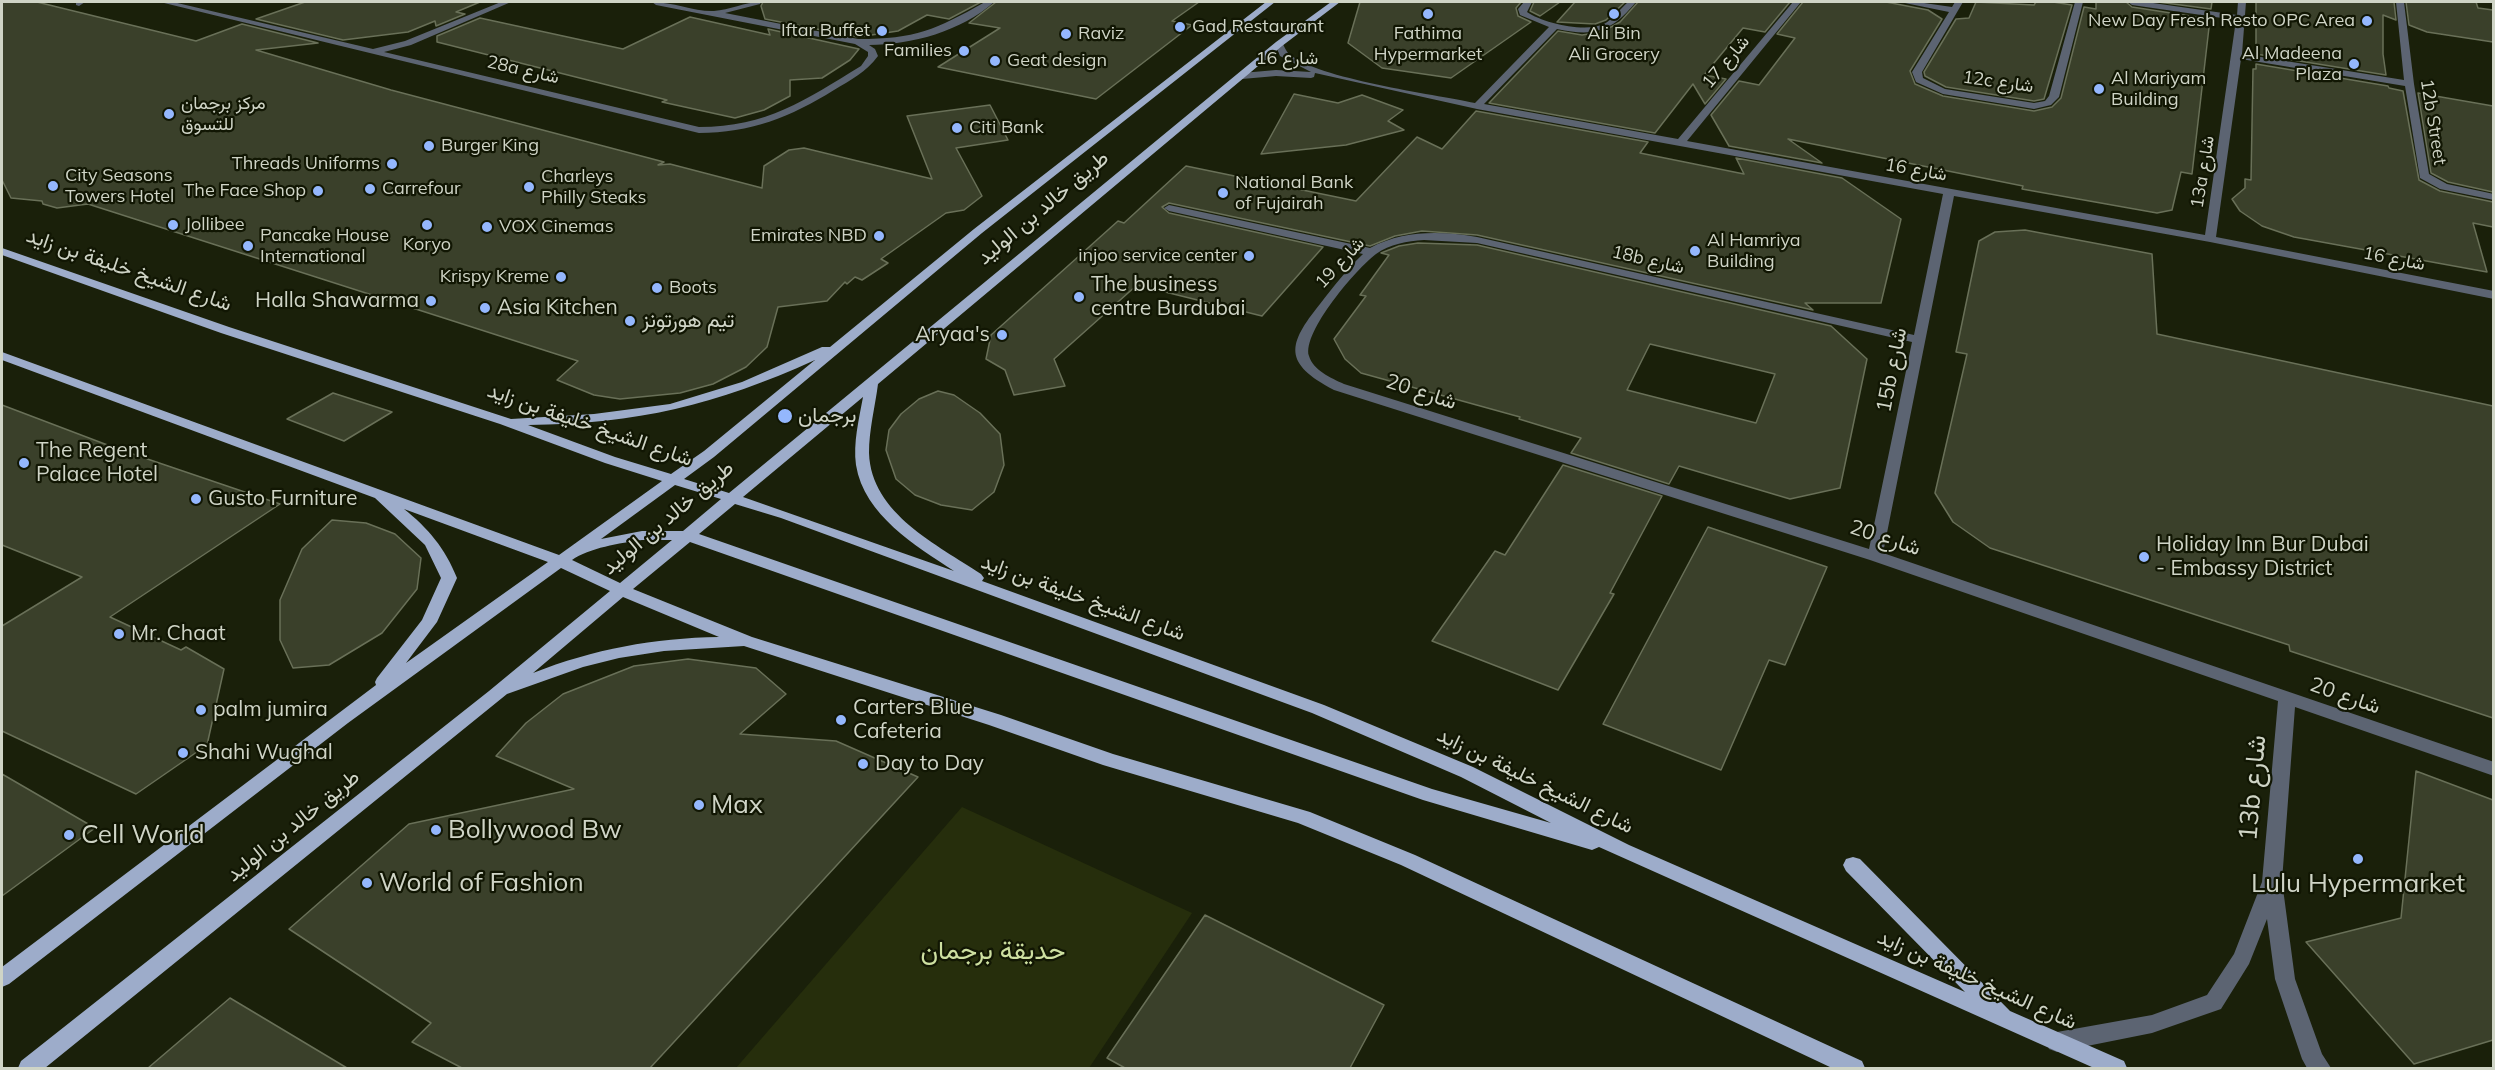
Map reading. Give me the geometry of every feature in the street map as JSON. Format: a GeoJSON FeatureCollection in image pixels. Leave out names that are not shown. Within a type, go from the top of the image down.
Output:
{"type":"FeatureCollection","features":[{"type":"Feature","properties":{"kind":"main road","name":"طريق خالد بن الوليد"},"geometry":{"type":"LineString","coordinates":[[2,978],[372,696],[558,560],[709,454],[1018,198],[1271,2]]}},
{"type":"Feature","properties":{"kind":"main road","name":"طريق خالد بن الوليد"},"geometry":{"type":"LineString","coordinates":[[29,1068],[495,694],[1279,44],[1336,2]]}},
{"type":"Feature","properties":{"kind":"main road","name":"شارع الشيخ خليفة بن زايد"},"geometry":{"type":"LineString","coordinates":[[2,251],[225,330],[505,421],[731,498],[994,590],[1318,709],[1415,749],[1521,798],[1622,850],[2116,1068]]}},
{"type":"Feature","properties":{"kind":"main road"},"geometry":{"type":"LineString","coordinates":[[505,421],[605,419],[681,405],[757,381],[845,341]]}},
{"type":"Feature","properties":{"kind":"main road"},"geometry":{"type":"LineString","coordinates":[[2,356],[558,560],[620,590],[746,641],[994,720],[1108,760],[1303,817],[1408,860],[1854,1068]]}},
{"type":"Feature","properties":{"kind":"main road"},"geometry":{"type":"LineString","coordinates":[[872,382],[863,458],[865,477],[879,501],[903,528],[994,590]]}},
{"type":"Feature","properties":{"kind":"main road"},"geometry":{"type":"LineString","coordinates":[[372,696],[429,622],[443,596],[449,578],[442,555],[430,540],[376,492]]}},
{"type":"Feature","properties":{"kind":"main road"},"geometry":{"type":"LineString","coordinates":[[558,560],[593,546],[625,538],[656,534],[685,535],[736,550],[1429,795],[1622,850]]}},
{"type":"Feature","properties":{"kind":"main road"},"geometry":{"type":"LineString","coordinates":[[495,694],[551,672],[619,652],[658,645],[746,641]]}},
{"type":"Feature","properties":{"kind":"main road"},"geometry":{"type":"LineString","coordinates":[[1853,866],[2007,1019]]}},
{"type":"Feature","properties":{"kind":"street","name":"28a شارع"},"geometry":{"type":"LineString","coordinates":[[164,2],[687,127],[714,131],[746,128],[780,117],[864,69],[873,56],[872,51],[858,42]]}},
{"type":"Feature","properties":{"kind":"street"},"geometry":{"type":"LineString","coordinates":[[386,55],[408,43],[507,2]]}},
{"type":"Feature","properties":{"kind":"street"},"geometry":{"type":"LineString","coordinates":[[656,2],[858,42],[892,43],[923,38],[990,2]]}},
{"type":"Feature","properties":{"kind":"street"},"geometry":{"type":"LineString","coordinates":[[1528,2],[1522,9],[1527,17],[1586,30],[1604,27],[1632,2]]}},
{"type":"Feature","properties":{"kind":"street","name":"شارع 17"},"geometry":{"type":"LineString","coordinates":[[1680,143],[1797,2]]}},
{"type":"Feature","properties":{"kind":"street","name":"12c شارع"},"geometry":{"type":"LineString","coordinates":[[1904,2],[1956,6],[1917,72],[1919,80],[1943,91],[2034,106],[2048,103],[2054,97],[2079,2]]}},
{"type":"Feature","properties":{"kind":"street"},"geometry":{"type":"LineString","coordinates":[[2132,2],[2241,18]]}},
{"type":"Feature","properties":{"kind":"street","name":"13a شارع"},"geometry":{"type":"LineString","coordinates":[[2210,239],[2237,56],[2242,2]]}},
{"type":"Feature","properties":{"kind":"street","name":"12b Street"},"geometry":{"type":"LineString","coordinates":[[2400,2],[2409,84],[2424,176],[2444,187],[2493,197]]}},
{"type":"Feature","properties":{"kind":"street"},"geometry":{"type":"LineString","coordinates":[[710,13],[754,3]]}},
{"type":"Feature","properties":{"kind":"street"},"geometry":{"type":"LineString","coordinates":[[740,19],[754,3]]}},
{"type":"Feature","properties":{"kind":"street"},"geometry":{"type":"LineString","coordinates":[[1477,106],[1556,25]]}},
{"type":"Feature","properties":{"kind":"street"},"geometry":{"type":"LineString","coordinates":[[374,52],[408,43]]}},
{"type":"Feature","properties":{"kind":"street","name":"شارع 16"},"geometry":{"type":"LineString","coordinates":[[1279,44],[1283,54],[1295,63],[1332,76],[1477,106],[2210,239],[2493,295]]}},
{"type":"Feature","properties":{"kind":"street"},"geometry":{"type":"LineString","coordinates":[[2237,56],[2409,84]]}},
{"type":"Feature","properties":{"kind":"street","name":"شارع 16"},"geometry":{"type":"LineString","coordinates":[[1242,76],[1276,73],[1332,76]]}},
{"type":"Feature","properties":{"kind":"street","name":"15b شارع"},"geometry":{"type":"LineString","coordinates":[[1875,556],[1948,193]]}},
{"type":"Feature","properties":{"kind":"street"},"geometry":{"type":"LineString","coordinates":[[1169,208],[1371,252]]}},
{"type":"Feature","properties":{"kind":"street","name":"شارع 19"},"geometry":{"type":"LineString","coordinates":[[1310,324],[1371,252],[1393,242],[1425,236],[1477,240]]}},
{"type":"Feature","properties":{"kind":"street","name":"18b شارع"},"geometry":{"type":"LineString","coordinates":[[1477,240],[1917,339]]}},
{"type":"Feature","properties":{"kind":"street","name":"شارع 20"},"geometry":{"type":"LineString","coordinates":[[1310,324],[1301,337],[1300,351],[1306,365],[1319,377],[1339,387],[1875,556],[2493,769]]}},
{"type":"Feature","properties":{"kind":"street","name":"13b شارع"},"geometry":{"type":"LineString","coordinates":[[2287,699],[2272,881],[2284,979],[2313,1059],[2320,1068]]}},
{"type":"Feature","properties":{"kind":"street","name":"13b شارع"},"geometry":{"type":"LineString","coordinates":[[2057,1042],[2152,1024],[2214,1002],[2242,958],[2272,881]]}},
{"type":"Feature","properties":{"kind":"green space","name":"حديقة برجمان"},"geometry":{"type":"Polygon","coordinates":[[[962,807],[1192,913],[1089,1068],[736,1068],[962,807]]]}},
{"type":"Feature","properties":{"kind":"building"},"geometry":{"type":"Polygon","coordinates":[[[2,2],[37,2],[196,41],[242,24],[318,43],[256,50],[391,90],[664,162],[658,165],[670,164],[762,188],[764,166],[789,150],[804,148],[932,179],[907,116],[990,105],[1008,140],[956,148],[982,196],[964,210],[946,213],[881,259],[888,263],[862,280],[855,277],[847,284],[845,282],[827,301],[778,307],[767,347],[746,367],[713,384],[680,393],[620,399],[594,395],[557,380],[578,361],[88,204],[57,208],[43,204],[42,201],[11,198],[2,180],[2,2]]]}},
{"type":"Feature","properties":{"kind":"building"},"geometry":{"type":"Polygon","coordinates":[[[305,2],[480,2],[456,12],[465,14],[436,26],[435,21],[408,32],[343,40],[256,19],[305,2]]]}},
{"type":"Feature","properties":{"kind":"building"},"geometry":{"type":"Polygon","coordinates":[[[763,2],[981,2],[949,19],[927,15],[898,31],[858,37],[765,19],[761,6],[763,2]]]}},
{"type":"Feature","properties":{"kind":"building"},"geometry":{"type":"Polygon","coordinates":[[[996,2],[1199,2],[1172,21],[1192,25],[1096,99],[938,67],[1000,28],[969,23],[996,2]]]}},
{"type":"Feature","properties":{"kind":"building"},"geometry":{"type":"Polygon","coordinates":[[[1360,2],[1521,2],[1516,8],[1518,16],[1531,22],[1451,78],[1382,68],[1348,43],[1360,2]]]}},
{"type":"Feature","properties":{"kind":"building"},"geometry":{"type":"Polygon","coordinates":[[[1534,2],[1560,2],[1540,16],[1530,11],[1534,2]]]}},
{"type":"Feature","properties":{"kind":"building"},"geometry":{"type":"Polygon","coordinates":[[[1575,2],[1625,2],[1606,20],[1595,24],[1557,22],[1575,2]]]}},
{"type":"Feature","properties":{"kind":"building"},"geometry":{"type":"Polygon","coordinates":[[[1638,2],[1790,2],[1765,32],[1743,28],[1704,75],[1726,79],[1705,104],[1693,84],[1655,133],[1489,103],[1558,31],[1582,35],[1602,32],[1620,22],[1638,2]]]}},
{"type":"Feature","properties":{"kind":"building"},"geometry":{"type":"Polygon","coordinates":[[[1803,2],[1886,2],[1928,10],[1942,19],[1910,71],[1915,84],[1943,96],[2034,111],[2052,107],[2061,98],[2084,7],[2096,9],[2096,2],[2126,2],[2132,7],[2210,19],[2192,174],[2181,172],[2172,210],[2157,213],[2022,189],[2023,186],[1788,139],[1822,163],[1729,146],[1711,115],[1739,81],[1759,85],[1795,38],[1777,34],[1803,2]]]}},
{"type":"Feature","properties":{"kind":"building"},"geometry":{"type":"Polygon","coordinates":[[[1976,2],[2034,5],[2036,2],[2053,2],[2072,5],[2044,99],[2034,101],[1946,87],[1925,76],[1924,72],[1956,19],[1969,18],[1976,2]]]}},
{"type":"Feature","properties":{"kind":"building"},"geometry":{"type":"Polygon","coordinates":[[[2158,2],[2212,2],[2211,9],[2158,2]]]}},
{"type":"Feature","properties":{"kind":"building"},"geometry":{"type":"Polygon","coordinates":[[[2256,2],[2394,2],[2396,20],[2383,15],[2383,54],[2386,75],[2256,54],[2256,2]]]}},
{"type":"Feature","properties":{"kind":"building"},"geometry":{"type":"Polygon","coordinates":[[[2406,2],[2476,2],[2478,8],[2493,10],[2493,42],[2427,32],[2409,25],[2406,2]]]}},
{"type":"Feature","properties":{"kind":"building"},"geometry":{"type":"Polygon","coordinates":[[[690,17],[770,35],[768,29],[859,49],[850,60],[822,78],[790,80],[790,96],[764,110],[735,118],[662,102],[667,100],[437,42],[437,36],[480,18],[623,49],[690,17]]]}},
{"type":"Feature","properties":{"kind":"building"},"geometry":{"type":"Polygon","coordinates":[[[2256,64],[2388,86],[2403,91],[2419,180],[2440,191],[2493,202],[2493,227],[2473,223],[2487,272],[2294,237],[2262,226],[2240,211],[2232,199],[2245,188],[2245,179],[2251,180],[2253,69],[2256,69],[2256,64]]]}},
{"type":"Feature","properties":{"kind":"building"},"geometry":{"type":"Polygon","coordinates":[[[2418,93],[2493,106],[2493,192],[2448,182],[2431,173],[2418,93]]]}},
{"type":"Feature","properties":{"kind":"building"},"geometry":{"type":"Polygon","coordinates":[[[1294,94],[1338,103],[1362,95],[1403,110],[1388,121],[1404,130],[1346,145],[1261,154],[1294,94]]]}},
{"type":"Feature","properties":{"kind":"building"},"geometry":{"type":"Polygon","coordinates":[[[1476,111],[1648,142],[1640,153],[1744,174],[1736,158],[1842,178],[1901,219],[1881,303],[1805,303],[1813,310],[1477,235],[1422,231],[1395,236],[1370,246],[1169,203],[1162,207],[1169,213],[1323,247],[1262,316],[1137,285],[1054,359],[1065,386],[1014,395],[1005,370],[986,359],[991,335],[1118,221],[1124,223],[1186,166],[1356,201],[1417,137],[1442,149],[1476,111]]]}},
{"type":"Feature","properties":{"kind":"building"},"geometry":{"type":"Polygon","coordinates":[[[2025,230],[2152,254],[2157,334],[2493,406],[2493,718],[2290,651],[2289,645],[1990,548],[1953,522],[1935,493],[1967,354],[1956,352],[1979,241],[1995,232],[2025,230]]]}},
{"type":"Feature","properties":{"kind":"building"},"geometry":{"type":"Polygon","coordinates":[[[1418,243],[1477,245],[1831,326],[1867,359],[1840,488],[1790,499],[1679,466],[1669,484],[1571,453],[1581,438],[1519,419],[1520,417],[1361,373],[1345,359],[1334,339],[1366,296],[1360,295],[1389,255],[1381,253],[1399,246],[1418,243]],[[1650,344],[1627,390],[1756,423],[1775,374],[1650,344]]]}},
{"type":"Feature","properties":{"kind":"building"},"geometry":{"type":"Polygon","coordinates":[[[938,391],[954,395],[980,413],[1000,434],[1004,465],[994,492],[972,510],[941,505],[915,495],[896,479],[886,450],[889,430],[901,414],[919,399],[938,391]]]}},
{"type":"Feature","properties":{"kind":"building"},"geometry":{"type":"Polygon","coordinates":[[[333,393],[392,412],[344,441],[287,419],[333,393]]]}},
{"type":"Feature","properties":{"kind":"building"},"geometry":{"type":"Polygon","coordinates":[[[2,405],[118,449],[280,504],[110,617],[181,650],[186,647],[224,669],[207,745],[136,794],[2,731],[2,626],[82,577],[2,545],[2,405]]]}},
{"type":"Feature","properties":{"kind":"building"},"geometry":{"type":"Polygon","coordinates":[[[1563,465],[1662,496],[1610,593],[1614,594],[1558,690],[1432,641],[1495,551],[1505,555],[1563,465]]]}},
{"type":"Feature","properties":{"kind":"building"},"geometry":{"type":"Polygon","coordinates":[[[332,520],[366,523],[395,534],[421,558],[417,589],[382,633],[329,665],[293,668],[280,640],[280,600],[302,549],[332,520]]]}},
{"type":"Feature","properties":{"kind":"building"},"geometry":{"type":"Polygon","coordinates":[[[1708,527],[1827,567],[1785,665],[1769,660],[1721,770],[1603,724],[1708,527]]]}},
{"type":"Feature","properties":{"kind":"building"},"geometry":{"type":"Polygon","coordinates":[[[688,659],[756,668],[786,694],[740,734],[836,741],[918,777],[650,1068],[462,1068],[412,1042],[431,1023],[289,929],[409,824],[574,789],[496,756],[526,723],[563,694],[634,666],[688,659]]]}},
{"type":"Feature","properties":{"kind":"building"},"geometry":{"type":"Polygon","coordinates":[[[2416,771],[2493,800],[2493,1040],[2414,1064],[2306,942],[2401,918],[2416,771]]]}},
{"type":"Feature","properties":{"kind":"building"},"geometry":{"type":"Polygon","coordinates":[[[2,774],[95,828],[2,896],[2,774]]]}},
{"type":"Feature","properties":{"kind":"building"},"geometry":{"type":"Polygon","coordinates":[[[1205,915],[1384,1005],[1350,1068],[1125,1068],[1107,1058],[1205,915]]]}},
{"type":"Feature","properties":{"kind":"building"},"geometry":{"type":"Polygon","coordinates":[[[230,998],[347,1068],[148,1068],[230,998]]]}},
{"type":"Feature","properties":{"kind":"place","name":"Fathima Hypermarket"},"geometry":{"type":"Point","coordinates":[1428,14]}},
{"type":"Feature","properties":{"kind":"place","name":"Ali Bin Ali Grocery"},"geometry":{"type":"Point","coordinates":[1614,14]}},
{"type":"Feature","properties":{"kind":"place","name":"New Day Fresh Resto OPC Area"},"geometry":{"type":"Point","coordinates":[2367,21]}},
{"type":"Feature","properties":{"kind":"place","name":"Gad Restaurant"},"geometry":{"type":"Point","coordinates":[1180,27]}},
{"type":"Feature","properties":{"kind":"place","name":"Iftar Buffet"},"geometry":{"type":"Point","coordinates":[882,31]}},
{"type":"Feature","properties":{"kind":"place","name":"Raviz"},"geometry":{"type":"Point","coordinates":[1066,34]}},
{"type":"Feature","properties":{"kind":"place","name":"Families"},"geometry":{"type":"Point","coordinates":[964,51]}},
{"type":"Feature","properties":{"kind":"place","name":"Geat design"},"geometry":{"type":"Point","coordinates":[995,61]}},
{"type":"Feature","properties":{"kind":"place","name":"Al Madeena Plaza"},"geometry":{"type":"Point","coordinates":[2354,64]}},
{"type":"Feature","properties":{"kind":"place","name":"Al Mariyam Building"},"geometry":{"type":"Point","coordinates":[2099,89]}},
{"type":"Feature","properties":{"kind":"place","name":"مركز برجمان للتسوق"},"geometry":{"type":"Point","coordinates":[169,114]}},
{"type":"Feature","properties":{"kind":"place","name":"Citi Bank"},"geometry":{"type":"Point","coordinates":[957,128]}},
{"type":"Feature","properties":{"kind":"place","name":"Burger King"},"geometry":{"type":"Point","coordinates":[429,146]}},
{"type":"Feature","properties":{"kind":"place","name":"Threads Uniforms"},"geometry":{"type":"Point","coordinates":[392,164]}},
{"type":"Feature","properties":{"kind":"place","name":"City Seasons Towers Hotel"},"geometry":{"type":"Point","coordinates":[53,186]}},
{"type":"Feature","properties":{"kind":"place","name":"Charleys Philly Steaks"},"geometry":{"type":"Point","coordinates":[529,187]}},
{"type":"Feature","properties":{"kind":"place","name":"Carrefour"},"geometry":{"type":"Point","coordinates":[370,189]}},
{"type":"Feature","properties":{"kind":"place","name":"The Face Shop"},"geometry":{"type":"Point","coordinates":[318,191]}},
{"type":"Feature","properties":{"kind":"place","name":"National Bank of Fujairah"},"geometry":{"type":"Point","coordinates":[1223,193]}},
{"type":"Feature","properties":{"kind":"place","name":"Jollibee"},"geometry":{"type":"Point","coordinates":[173,225]}},
{"type":"Feature","properties":{"kind":"place","name":"Koryo"},"geometry":{"type":"Point","coordinates":[427,225]}},
{"type":"Feature","properties":{"kind":"place","name":"VOX Cinemas"},"geometry":{"type":"Point","coordinates":[487,227]}},
{"type":"Feature","properties":{"kind":"place","name":"Emirates NBD"},"geometry":{"type":"Point","coordinates":[879,236]}},
{"type":"Feature","properties":{"kind":"place","name":"Pancake House International"},"geometry":{"type":"Point","coordinates":[248,246]}},
{"type":"Feature","properties":{"kind":"place","name":"Al Hamriya Building"},"geometry":{"type":"Point","coordinates":[1695,251]}},
{"type":"Feature","properties":{"kind":"place","name":"injoo service center"},"geometry":{"type":"Point","coordinates":[1249,256]}},
{"type":"Feature","properties":{"kind":"place","name":"Krispy Kreme"},"geometry":{"type":"Point","coordinates":[561,277]}},
{"type":"Feature","properties":{"kind":"place","name":"Boots"},"geometry":{"type":"Point","coordinates":[657,288]}},
{"type":"Feature","properties":{"kind":"place","name":"The business centre Burdubai"},"geometry":{"type":"Point","coordinates":[1079,297]}},
{"type":"Feature","properties":{"kind":"place","name":"Halla Shawarma"},"geometry":{"type":"Point","coordinates":[431,301]}},
{"type":"Feature","properties":{"kind":"place","name":"Asia Kitchen"},"geometry":{"type":"Point","coordinates":[485,308]}},
{"type":"Feature","properties":{"kind":"place","name":"تيم هورتونز"},"geometry":{"type":"Point","coordinates":[630,321]}},
{"type":"Feature","properties":{"kind":"place","name":"Aryaa's"},"geometry":{"type":"Point","coordinates":[1002,335]}},
{"type":"Feature","properties":{"kind":"place","name":"برجمان"},"geometry":{"type":"Point","coordinates":[785,416]}},
{"type":"Feature","properties":{"kind":"place","name":"The Regent Palace Hotel"},"geometry":{"type":"Point","coordinates":[24,463]}},
{"type":"Feature","properties":{"kind":"place","name":"Gusto Furniture"},"geometry":{"type":"Point","coordinates":[196,499]}},
{"type":"Feature","properties":{"kind":"place","name":"Holiday Inn Bur Dubai - Embassy District"},"geometry":{"type":"Point","coordinates":[2144,557]}},
{"type":"Feature","properties":{"kind":"place","name":"Mr. Chaat"},"geometry":{"type":"Point","coordinates":[119,634]}},
{"type":"Feature","properties":{"kind":"place","name":"palm jumira"},"geometry":{"type":"Point","coordinates":[201,710]}},
{"type":"Feature","properties":{"kind":"place","name":"Carters Blue Cafeteria"},"geometry":{"type":"Point","coordinates":[841,720]}},
{"type":"Feature","properties":{"kind":"place","name":"Shahi Wughal"},"geometry":{"type":"Point","coordinates":[183,753]}},
{"type":"Feature","properties":{"kind":"place","name":"Day to Day"},"geometry":{"type":"Point","coordinates":[863,764]}},
{"type":"Feature","properties":{"kind":"place","name":"Max"},"geometry":{"type":"Point","coordinates":[699,805]}},
{"type":"Feature","properties":{"kind":"place","name":"Bollywood Bw"},"geometry":{"type":"Point","coordinates":[436,830]}},
{"type":"Feature","properties":{"kind":"place","name":"Cell World"},"geometry":{"type":"Point","coordinates":[69,835]}},
{"type":"Feature","properties":{"kind":"place","name":"Lulu Hypermarket"},"geometry":{"type":"Point","coordinates":[2358,859]}},
{"type":"Feature","properties":{"kind":"place","name":"World of Fashion"},"geometry":{"type":"Point","coordinates":[367,883]}}]}
